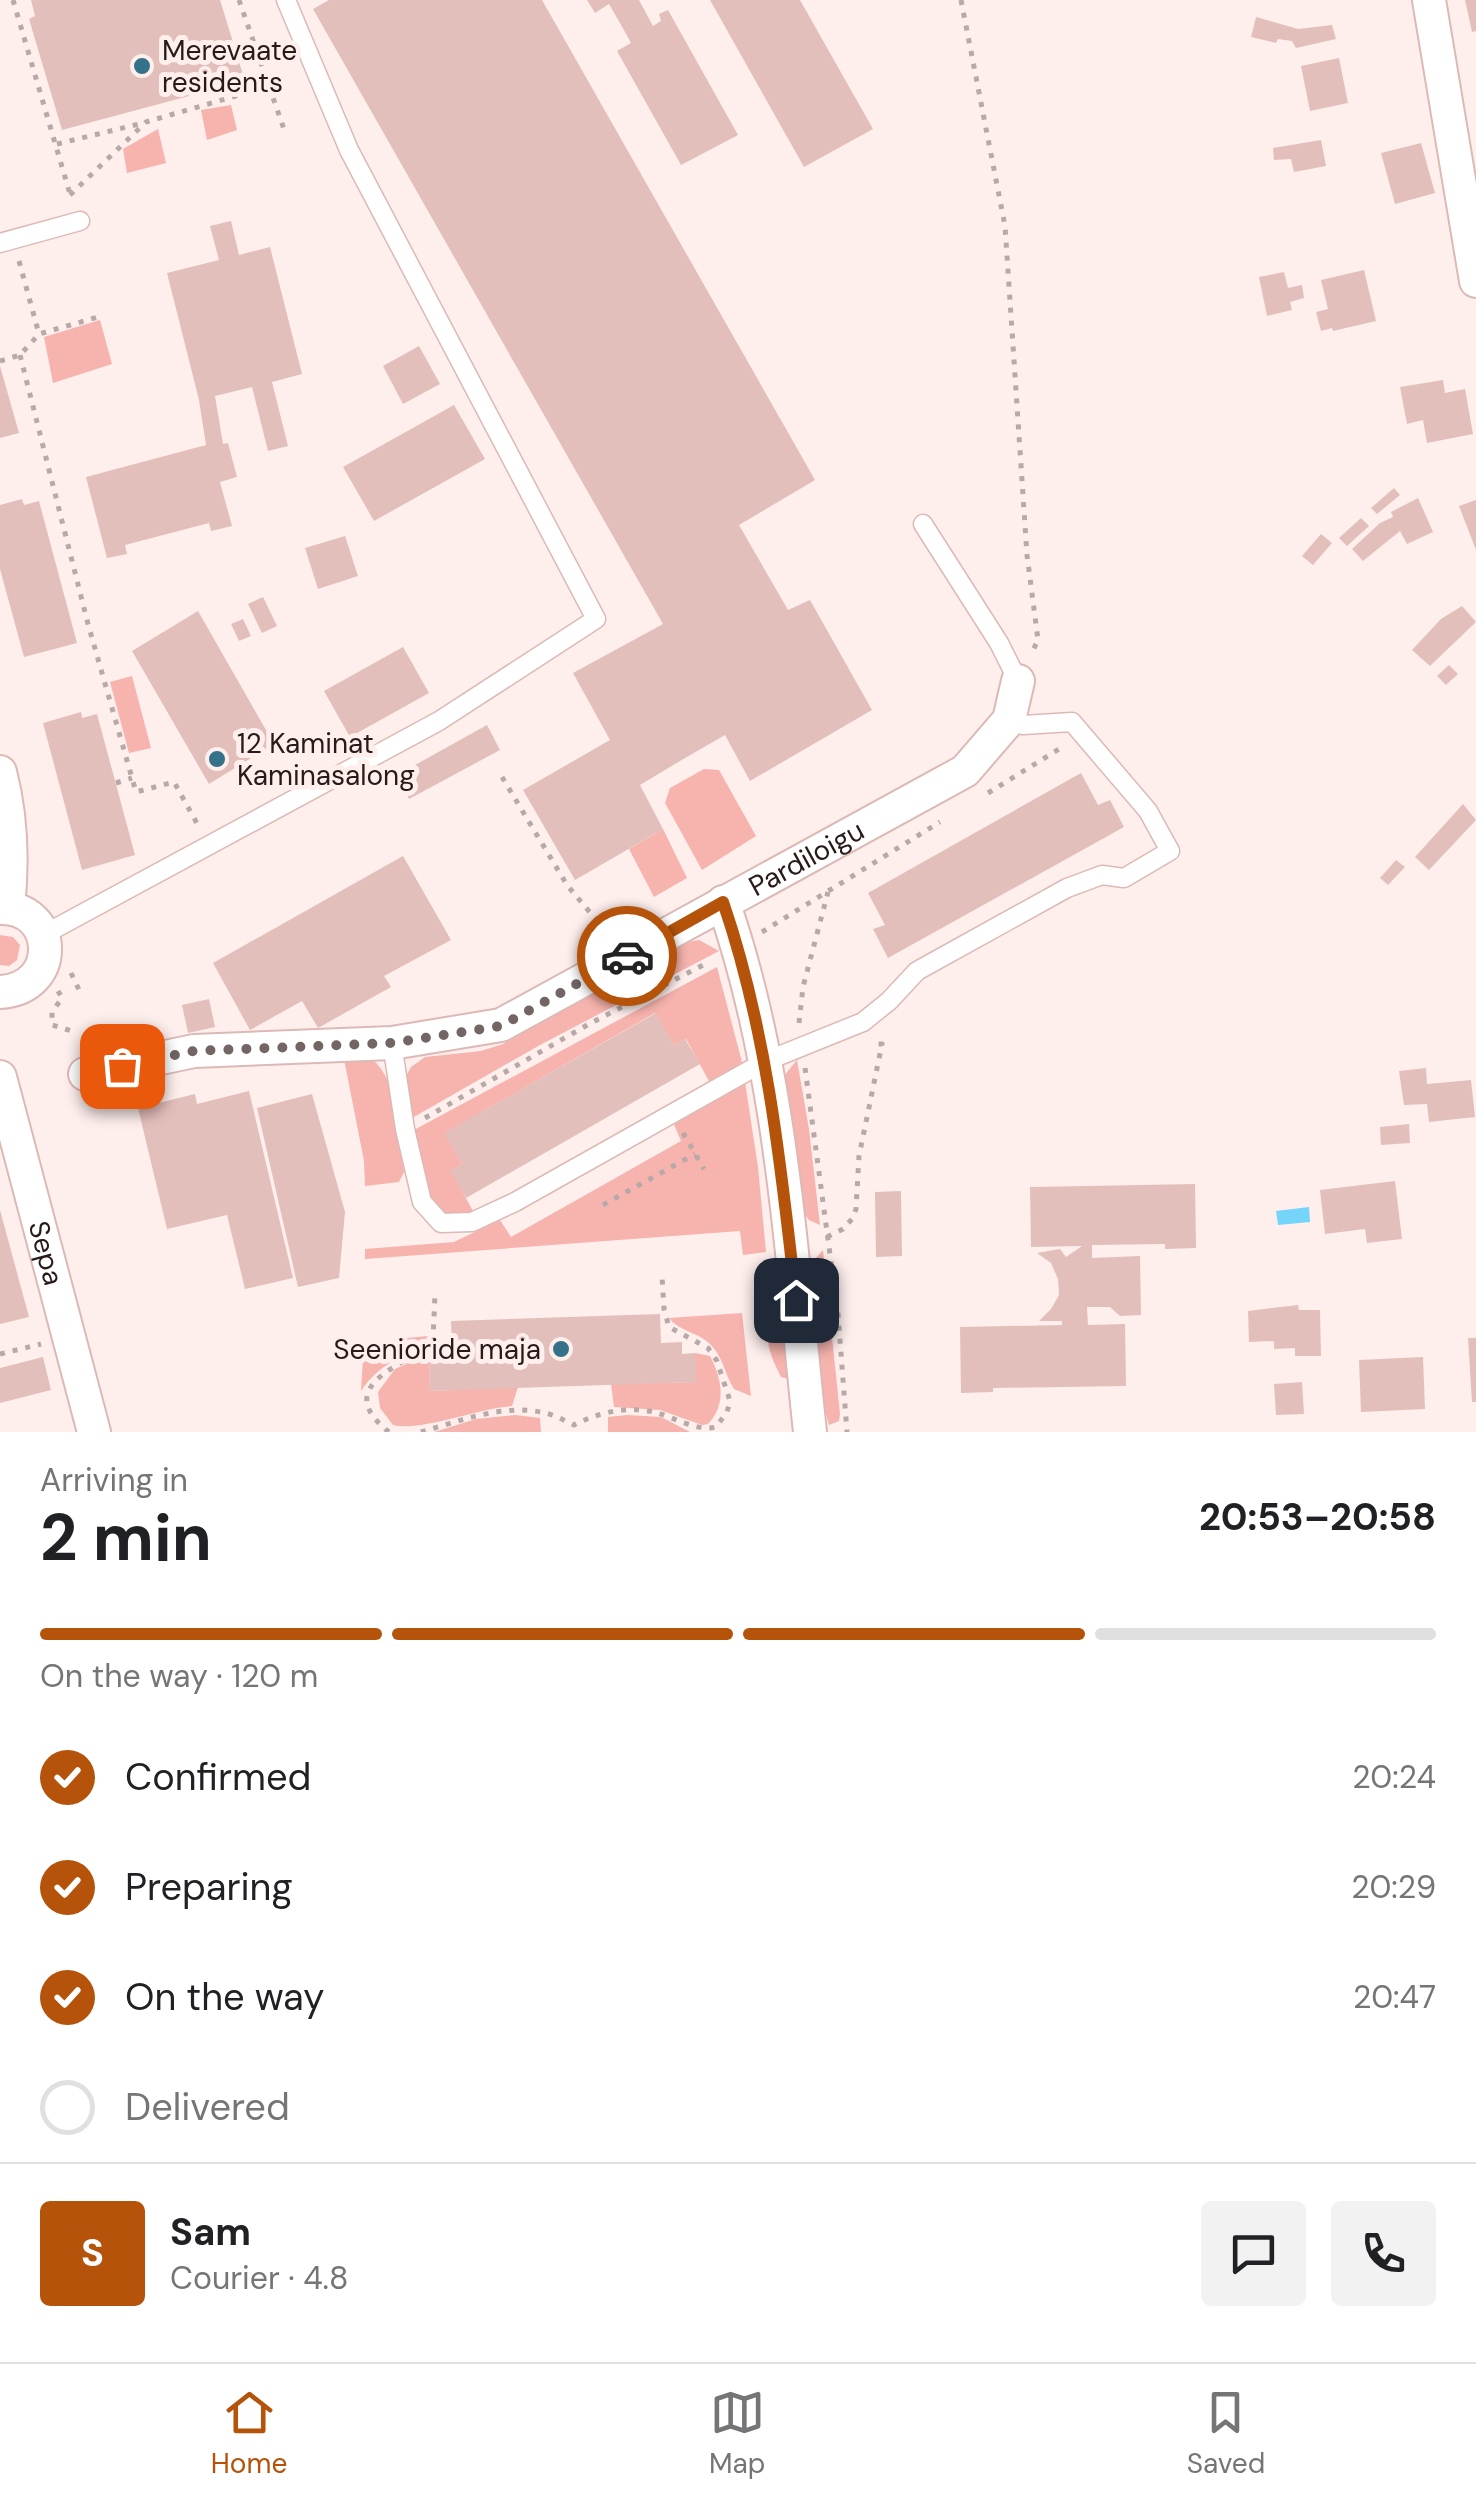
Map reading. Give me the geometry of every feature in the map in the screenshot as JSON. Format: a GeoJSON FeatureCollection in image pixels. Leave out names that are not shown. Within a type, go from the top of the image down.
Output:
{"type":"FeatureCollection","features":[{"type":"Feature","properties":{"kind":"street"},"geometry":{"type":"LineString","coordinates":[[1430,0],[1476,280]]}},
{"type":"Feature","properties":{"kind":"street","name":"Pardiloigu"},"geometry":{"type":"LineString","coordinates":[[86,1074],[194,1051],[392,1043],[501,1026],[965,771],[1009,720],[1018,682]]}},
{"type":"Feature","properties":{"kind":"street"},"geometry":{"type":"LineString","coordinates":[[0,772],[9,808],[12,868],[4,908],[29,916],[43,935],[45,958],[34,979],[0,998]]}},
{"type":"Feature","properties":{"kind":"street"},"geometry":{"type":"LineString","coordinates":[[723,902],[739,946],[776,1128],[810,1432]]}},
{"type":"Feature","properties":{"kind":"street","name":"Sepa"},"geometry":{"type":"LineString","coordinates":[[0,1077],[94,1432]]}},
{"type":"Feature","properties":{"kind":"lane"},"geometry":{"type":"LineString","coordinates":[[43,935],[439,722],[596,620],[349,150],[286,0]]}},
{"type":"Feature","properties":{"kind":"lane"},"geometry":{"type":"LineString","coordinates":[[0,243],[77,214]]}},
{"type":"Feature","properties":{"kind":"lane"},"geometry":{"type":"LineString","coordinates":[[923,524],[999,644],[1018,682]]}},
{"type":"Feature","properties":{"kind":"lane"},"geometry":{"type":"LineString","coordinates":[[392,1043],[405,1129],[422,1202],[441,1223],[472,1222],[515,1202],[764,1062],[863,1022],[916,971],[1067,888],[1102,875],[1124,878],[1170,851],[1148,810],[1072,722],[1023,725],[1009,720]]}},
{"type":"Feature","properties":{"kind":"path"},"geometry":{"type":"LineString","coordinates":[[5,0],[14,3],[77,214]]}},
{"type":"Feature","properties":{"kind":"path"},"geometry":{"type":"LineString","coordinates":[[239,0],[286,135]]}},
{"type":"Feature","properties":{"kind":"path"},"geometry":{"type":"LineString","coordinates":[[960,0],[1006,226],[1027,555],[1038,640],[1018,682]]}},
{"type":"Feature","properties":{"kind":"path"},"geometry":{"type":"LineString","coordinates":[[56,144],[268,87]]}},
{"type":"Feature","properties":{"kind":"path"},"geometry":{"type":"LineString","coordinates":[[70,194],[146,122]]}},
{"type":"Feature","properties":{"kind":"path"},"geometry":{"type":"LineString","coordinates":[[16,254],[39,334]]}},
{"type":"Feature","properties":{"kind":"path"},"geometry":{"type":"LineString","coordinates":[[0,360],[20,356],[39,334],[98,317]]}},
{"type":"Feature","properties":{"kind":"path"},"geometry":{"type":"LineString","coordinates":[[20,356],[88,624],[136,792],[174,782],[199,827]]}},
{"type":"Feature","properties":{"kind":"path"},"geometry":{"type":"LineString","coordinates":[[502,777],[567,885],[602,928]]}},
{"type":"Feature","properties":{"kind":"path"},"geometry":{"type":"LineString","coordinates":[[116,784],[132,778]]}},
{"type":"Feature","properties":{"kind":"path"},"geometry":{"type":"LineString","coordinates":[[810,854],[828,890],[803,987],[799,1024],[838,1314],[847,1432]]}},
{"type":"Feature","properties":{"kind":"path"},"geometry":{"type":"LineString","coordinates":[[68,966],[82,996]]}},
{"type":"Feature","properties":{"kind":"path"},"geometry":{"type":"LineString","coordinates":[[59,1002],[52,1012],[52,1024],[75,1032]]}},
{"type":"Feature","properties":{"kind":"path"},"geometry":{"type":"LineString","coordinates":[[405,1129],[589,1024]]}},
{"type":"Feature","properties":{"kind":"path"},"geometry":{"type":"LineString","coordinates":[[827,1237],[843,1229],[856,1209],[859,1156],[882,1044],[844,1042],[836,1034]]}},
{"type":"Feature","properties":{"kind":"path"},"geometry":{"type":"LineString","coordinates":[[672,1114],[704,1169]]}},
{"type":"Feature","properties":{"kind":"path"},"geometry":{"type":"LineString","coordinates":[[603,1205],[695,1154]]}},
{"type":"Feature","properties":{"kind":"path"},"geometry":{"type":"LineString","coordinates":[[421,1432],[484,1414],[510,1411],[545,1413],[574,1428],[593,1415],[626,1410],[651,1411],[704,1431],[716,1427],[730,1401],[713,1354],[675,1332],[666,1320],[662,1276]]}},
{"type":"Feature","properties":{"kind":"path"},"geometry":{"type":"LineString","coordinates":[[389,1432],[371,1412],[370,1390],[389,1368],[423,1350],[433,1340],[435,1294]]}},
{"type":"Feature","properties":{"kind":"path"},"geometry":{"type":"LineString","coordinates":[[0,1354],[49,1342]]}},
{"type":"Feature","properties":{"kind":"shaded area"},"geometry":{"type":"Polygon","coordinates":[[[231,105],[237,130],[207,140],[201,110],[231,105]]]}},
{"type":"Feature","properties":{"kind":"shaded area"},"geometry":{"type":"Polygon","coordinates":[[[158,129],[166,163],[127,173],[123,149],[158,129]]]}},
{"type":"Feature","properties":{"kind":"shaded area"},"geometry":{"type":"Polygon","coordinates":[[[100,320],[112,364],[53,383],[44,337],[100,320]]]}},
{"type":"Feature","properties":{"kind":"shaded area"},"geometry":{"type":"Polygon","coordinates":[[[132,676],[151,748],[129,753],[110,682],[132,676]]]}},
{"type":"Feature","properties":{"kind":"shaded area"},"geometry":{"type":"Polygon","coordinates":[[[704,769],[719,770],[756,836],[702,870],[665,803],[670,788],[704,769]]]}},
{"type":"Feature","properties":{"kind":"shaded area"},"geometry":{"type":"Polygon","coordinates":[[[663,829],[687,878],[654,897],[629,849],[663,829]]]}},
{"type":"Feature","properties":{"kind":"shaded area"},"geometry":{"type":"Polygon","coordinates":[[[0,935],[13,937],[20,945],[17,960],[9,966],[0,965],[0,935]]]}},
{"type":"Feature","properties":{"kind":"shaded area"},"geometry":{"type":"Polygon","coordinates":[[[699,940],[719,951],[412,1118],[405,1078],[411,1067],[425,1057],[481,1051],[503,1044],[683,943],[699,940]]]}},
{"type":"Feature","properties":{"kind":"shaded area"},"geometry":{"type":"Polygon","coordinates":[[[717,967],[742,1062],[710,1083],[686,1039],[674,1045],[655,1013],[445,1133],[462,1164],[451,1171],[473,1211],[453,1220],[442,1212],[423,1181],[414,1130],[717,967]]]}},
{"type":"Feature","properties":{"kind":"shaded area"},"geometry":{"type":"Polygon","coordinates":[[[371,1058],[393,1095],[404,1172],[399,1182],[365,1186],[364,1161],[344,1059],[371,1058]]]}},
{"type":"Feature","properties":{"kind":"shaded area"},"geometry":{"type":"Polygon","coordinates":[[[797,1060],[820,1225],[802,1211],[783,1077],[797,1060]]]}},
{"type":"Feature","properties":{"kind":"shaded area"},"geometry":{"type":"Polygon","coordinates":[[[745,1082],[766,1252],[743,1255],[740,1231],[365,1259],[365,1249],[454,1242],[500,1220],[511,1237],[681,1141],[673,1122],[745,1082]]]}},
{"type":"Feature","properties":{"kind":"shaded area"},"geometry":{"type":"Polygon","coordinates":[[[823,1250],[840,1414],[839,1421],[829,1425],[820,1393],[807,1268],[823,1250]]]}},
{"type":"Feature","properties":{"kind":"shaded area"},"geometry":{"type":"Polygon","coordinates":[[[781,1308],[789,1379],[781,1377],[768,1343],[771,1318],[775,1309],[781,1308]]]}},
{"type":"Feature","properties":{"kind":"shaded area"},"geometry":{"type":"Polygon","coordinates":[[[742,1313],[751,1396],[734,1389],[711,1345],[669,1318],[742,1313]]]}},
{"type":"Feature","properties":{"kind":"shaded area"},"geometry":{"type":"Polygon","coordinates":[[[428,1336],[378,1372],[361,1391],[364,1342],[428,1336]]]}},
{"type":"Feature","properties":{"kind":"shaded area"},"geometry":{"type":"Polygon","coordinates":[[[695,1353],[710,1356],[720,1382],[718,1408],[708,1424],[660,1410],[614,1407],[611,1384],[695,1382],[695,1353]]]}},
{"type":"Feature","properties":{"kind":"shaded area"},"geometry":{"type":"Polygon","coordinates":[[[419,1358],[429,1360],[430,1391],[518,1387],[512,1406],[418,1425],[393,1425],[380,1408],[378,1392],[395,1369],[419,1358]]]}},
{"type":"Feature","properties":{"kind":"shaded area"},"geometry":{"type":"Polygon","coordinates":[[[515,1415],[540,1418],[541,1432],[434,1432],[476,1419],[515,1415]]]}},
{"type":"Feature","properties":{"kind":"shaded area"},"geometry":{"type":"Polygon","coordinates":[[[608,1417],[661,1417],[690,1432],[608,1432],[608,1417]]]}},
{"type":"Feature","properties":{"kind":"water"},"geometry":{"type":"Polygon","coordinates":[[[1309,1207],[1310,1222],[1278,1225],[1276,1211],[1309,1207]]]}},
{"type":"Feature","properties":{"kind":"building","name":"Merevaate residents"},"geometry":{"type":"Polygon","coordinates":[[[31,0],[220,0],[245,81],[62,130],[29,19],[35,16],[31,0]]]}},
{"type":"Feature","properties":{"kind":"building"},"geometry":{"type":"Polygon","coordinates":[[[329,0],[542,0],[815,480],[739,525],[788,610],[810,600],[872,710],[750,781],[725,735],[640,785],[663,829],[575,880],[523,790],[610,740],[573,673],[663,624],[313,9],[329,0]]]}},
{"type":"Feature","properties":{"kind":"building"},"geometry":{"type":"Polygon","coordinates":[[[587,0],[639,0],[653,26],[661,21],[659,14],[668,10],[738,135],[681,165],[617,51],[631,43],[620,23],[609,4],[595,13],[587,0]]]}},
{"type":"Feature","properties":{"kind":"building"},"geometry":{"type":"Polygon","coordinates":[[[710,0],[800,0],[873,129],[804,167],[710,0]]]}},
{"type":"Feature","properties":{"kind":"building"},"geometry":{"type":"Polygon","coordinates":[[[1465,0],[1476,0],[1476,31],[1472,32],[1465,0]]]}},
{"type":"Feature","properties":{"kind":"building"},"geometry":{"type":"Polygon","coordinates":[[[1256,17],[1298,29],[1332,25],[1336,39],[1296,48],[1292,41],[1278,39],[1276,43],[1251,37],[1256,17]]]}},
{"type":"Feature","properties":{"kind":"building"},"geometry":{"type":"Polygon","coordinates":[[[1339,58],[1348,103],[1310,111],[1301,66],[1339,58]]]}},
{"type":"Feature","properties":{"kind":"building"},"geometry":{"type":"Polygon","coordinates":[[[1321,140],[1326,166],[1294,172],[1291,159],[1274,160],[1273,148],[1321,140]]]}},
{"type":"Feature","properties":{"kind":"building"},"geometry":{"type":"Polygon","coordinates":[[[1421,143],[1435,193],[1395,204],[1381,153],[1421,143]]]}},
{"type":"Feature","properties":{"kind":"building"},"geometry":{"type":"Polygon","coordinates":[[[231,221],[239,255],[270,247],[302,374],[272,382],[288,446],[268,451],[252,387],[215,396],[223,444],[228,443],[237,477],[220,482],[232,526],[211,531],[209,523],[125,545],[127,554],[107,558],[86,477],[206,445],[199,400],[167,273],[219,260],[210,226],[231,221]]]}},
{"type":"Feature","properties":{"kind":"building"},"geometry":{"type":"Polygon","coordinates":[[[1364,270],[1376,321],[1321,331],[1316,312],[1328,309],[1321,280],[1364,270]]]}},
{"type":"Feature","properties":{"kind":"building"},"geometry":{"type":"Polygon","coordinates":[[[1284,272],[1288,288],[1302,285],[1304,298],[1290,302],[1292,310],[1267,316],[1259,277],[1284,272]]]}},
{"type":"Feature","properties":{"kind":"building"},"geometry":{"type":"Polygon","coordinates":[[[419,346],[440,384],[403,404],[383,366],[419,346]]]}},
{"type":"Feature","properties":{"kind":"building"},"geometry":{"type":"Polygon","coordinates":[[[0,366],[19,433],[0,438],[0,366]]]}},
{"type":"Feature","properties":{"kind":"building"},"geometry":{"type":"Polygon","coordinates":[[[1443,380],[1445,393],[1465,389],[1473,434],[1427,443],[1423,420],[1407,424],[1400,387],[1443,380]]]}},
{"type":"Feature","properties":{"kind":"building"},"geometry":{"type":"Polygon","coordinates":[[[454,405],[485,459],[374,521],[343,467],[454,405]]]}},
{"type":"Feature","properties":{"kind":"building"},"geometry":{"type":"Polygon","coordinates":[[[1394,488],[1400,495],[1377,514],[1371,508],[1394,488]]]}},
{"type":"Feature","properties":{"kind":"building"},"geometry":{"type":"Polygon","coordinates":[[[1418,498],[1433,532],[1407,544],[1400,531],[1363,561],[1352,549],[1380,523],[1393,517],[1391,512],[1418,498]]]}},
{"type":"Feature","properties":{"kind":"building"},"geometry":{"type":"Polygon","coordinates":[[[22,499],[24,505],[39,501],[77,643],[24,657],[0,569],[0,505],[22,499]]]}},
{"type":"Feature","properties":{"kind":"building"},"geometry":{"type":"Polygon","coordinates":[[[1476,500],[1476,550],[1459,506],[1476,500]]]}},
{"type":"Feature","properties":{"kind":"building"},"geometry":{"type":"Polygon","coordinates":[[[1361,518],[1369,526],[1347,546],[1339,538],[1361,518]]]}},
{"type":"Feature","properties":{"kind":"building"},"geometry":{"type":"Polygon","coordinates":[[[1321,534],[1332,543],[1313,565],[1302,556],[1321,534]]]}},
{"type":"Feature","properties":{"kind":"building"},"geometry":{"type":"Polygon","coordinates":[[[345,536],[358,576],[318,589],[305,548],[345,536]]]}},
{"type":"Feature","properties":{"kind":"building"},"geometry":{"type":"Polygon","coordinates":[[[263,597],[277,626],[262,633],[248,604],[263,597]]]}},
{"type":"Feature","properties":{"kind":"building"},"geometry":{"type":"Polygon","coordinates":[[[1462,606],[1476,622],[1430,666],[1412,650],[1441,619],[1462,606]]]}},
{"type":"Feature","properties":{"kind":"building"},"geometry":{"type":"Polygon","coordinates":[[[198,611],[274,744],[209,784],[132,651],[198,611]]]}},
{"type":"Feature","properties":{"kind":"building"},"geometry":{"type":"Polygon","coordinates":[[[243,619],[251,636],[239,641],[231,624],[243,619]]]}},
{"type":"Feature","properties":{"kind":"building"},"geometry":{"type":"Polygon","coordinates":[[[403,647],[429,693],[350,737],[324,691],[403,647]]]}},
{"type":"Feature","properties":{"kind":"building"},"geometry":{"type":"Polygon","coordinates":[[[1449,665],[1458,674],[1446,685],[1437,676],[1449,665]]]}},
{"type":"Feature","properties":{"kind":"building"},"geometry":{"type":"Polygon","coordinates":[[[81,712],[82,718],[97,714],[135,855],[82,870],[43,723],[81,712]]]}},
{"type":"Feature","properties":{"kind":"building"},"geometry":{"type":"Polygon","coordinates":[[[487,725],[500,750],[409,799],[397,775],[487,725]]]}},
{"type":"Feature","properties":{"kind":"building"},"geometry":{"type":"Polygon","coordinates":[[[1081,773],[1098,805],[1110,800],[1124,827],[888,958],[873,929],[885,925],[868,893],[1081,773]]]}},
{"type":"Feature","properties":{"kind":"building"},"geometry":{"type":"Polygon","coordinates":[[[1463,804],[1476,820],[1429,870],[1415,857],[1463,804]]]}},
{"type":"Feature","properties":{"kind":"building"},"geometry":{"type":"Polygon","coordinates":[[[403,856],[451,940],[384,976],[391,987],[318,1028],[302,1001],[250,1030],[213,963],[403,856]]]}},
{"type":"Feature","properties":{"kind":"building"},"geometry":{"type":"Polygon","coordinates":[[[1396,860],[1405,867],[1388,885],[1380,878],[1396,860]]]}},
{"type":"Feature","properties":{"kind":"building"},"geometry":{"type":"Polygon","coordinates":[[[209,999],[215,1027],[188,1033],[182,1005],[209,999]]]}},
{"type":"Feature","properties":{"kind":"building"},"geometry":{"type":"Polygon","coordinates":[[[656,1013],[674,1045],[685,1039],[700,1064],[466,1198],[450,1171],[462,1164],[444,1133],[656,1013]]]}},
{"type":"Feature","properties":{"kind":"building"},"geometry":{"type":"Polygon","coordinates":[[[1426,1068],[1427,1084],[1471,1080],[1475,1117],[1429,1122],[1427,1104],[1404,1105],[1399,1071],[1426,1068]]]}},
{"type":"Feature","properties":{"kind":"building"},"geometry":{"type":"Polygon","coordinates":[[[249,1091],[293,1278],[245,1289],[227,1215],[167,1229],[138,1108],[195,1094],[197,1104],[249,1091]]]}},
{"type":"Feature","properties":{"kind":"building"},"geometry":{"type":"Polygon","coordinates":[[[312,1094],[345,1212],[339,1278],[298,1287],[257,1108],[312,1094]]]}},
{"type":"Feature","properties":{"kind":"building"},"geometry":{"type":"Polygon","coordinates":[[[1409,1124],[1410,1143],[1381,1145],[1380,1127],[1409,1124]]]}},
{"type":"Feature","properties":{"kind":"building"},"geometry":{"type":"Polygon","coordinates":[[[1395,1181],[1402,1239],[1367,1243],[1365,1229],[1325,1234],[1320,1190],[1395,1181]]]}},
{"type":"Feature","properties":{"kind":"building"},"geometry":{"type":"Polygon","coordinates":[[[1195,1184],[1196,1248],[1165,1249],[1165,1244],[1092,1245],[1092,1258],[1140,1256],[1141,1315],[1120,1316],[1110,1307],[1087,1307],[1088,1325],[1125,1324],[1126,1386],[993,1388],[993,1392],[961,1393],[960,1327],[1062,1325],[1062,1321],[1039,1321],[1059,1295],[1051,1263],[1037,1253],[1060,1249],[1066,1257],[1082,1246],[1031,1247],[1030,1187],[1195,1184]]]}},
{"type":"Feature","properties":{"kind":"building"},"geometry":{"type":"Polygon","coordinates":[[[901,1191],[902,1256],[876,1257],[875,1192],[901,1191]]]}},
{"type":"Feature","properties":{"kind":"building"},"geometry":{"type":"Polygon","coordinates":[[[0,1210],[29,1317],[0,1324],[0,1210]]]}},
{"type":"Feature","properties":{"kind":"building"},"geometry":{"type":"Polygon","coordinates":[[[1298,1305],[1299,1310],[1320,1310],[1321,1356],[1295,1356],[1295,1348],[1274,1349],[1274,1341],[1249,1342],[1248,1311],[1298,1305]]]}},
{"type":"Feature","properties":{"kind":"building","name":"Seenioride maja"},"geometry":{"type":"Polygon","coordinates":[[[660,1314],[661,1343],[682,1342],[682,1354],[695,1353],[696,1382],[430,1391],[429,1360],[441,1359],[441,1345],[452,1345],[451,1321],[660,1314]]]}},
{"type":"Feature","properties":{"kind":"building"},"geometry":{"type":"Polygon","coordinates":[[[1468,1338],[1476,1338],[1476,1402],[1472,1402],[1468,1338]]]}},
{"type":"Feature","properties":{"kind":"building"},"geometry":{"type":"Polygon","coordinates":[[[43,1357],[51,1390],[0,1403],[0,1368],[43,1357]]]}},
{"type":"Feature","properties":{"kind":"building"},"geometry":{"type":"Polygon","coordinates":[[[1423,1357],[1425,1409],[1361,1412],[1359,1360],[1423,1357]]]}},
{"type":"Feature","properties":{"kind":"building"},"geometry":{"type":"Polygon","coordinates":[[[1302,1382],[1304,1414],[1276,1415],[1274,1384],[1302,1382]]]}},
{"type":"Feature","properties":{"kind":"way so far"},"geometry":{"type":"LineString","coordinates":[[122,1066],[194,1051],[392,1043],[501,1026],[627,956]]}},
{"type":"Feature","properties":{"kind":"place","name":"Merevaate residents"},"geometry":{"type":"Point","coordinates":[142,66]}},
{"type":"Feature","properties":{"kind":"place","name":"12 Kaminat Kaminasalong"},"geometry":{"type":"Point","coordinates":[217,759]}},
{"type":"Feature","properties":{"kind":"place","name":"Seenioride maja"},"geometry":{"type":"Point","coordinates":[561,1349]}},
{"type":"Feature","properties":{"kind":"route"},"geometry":{"type":"LineString","coordinates":[[627,956],[723,902],[739,946],[764,1062],[776,1128],[796,1300]]}}]}
